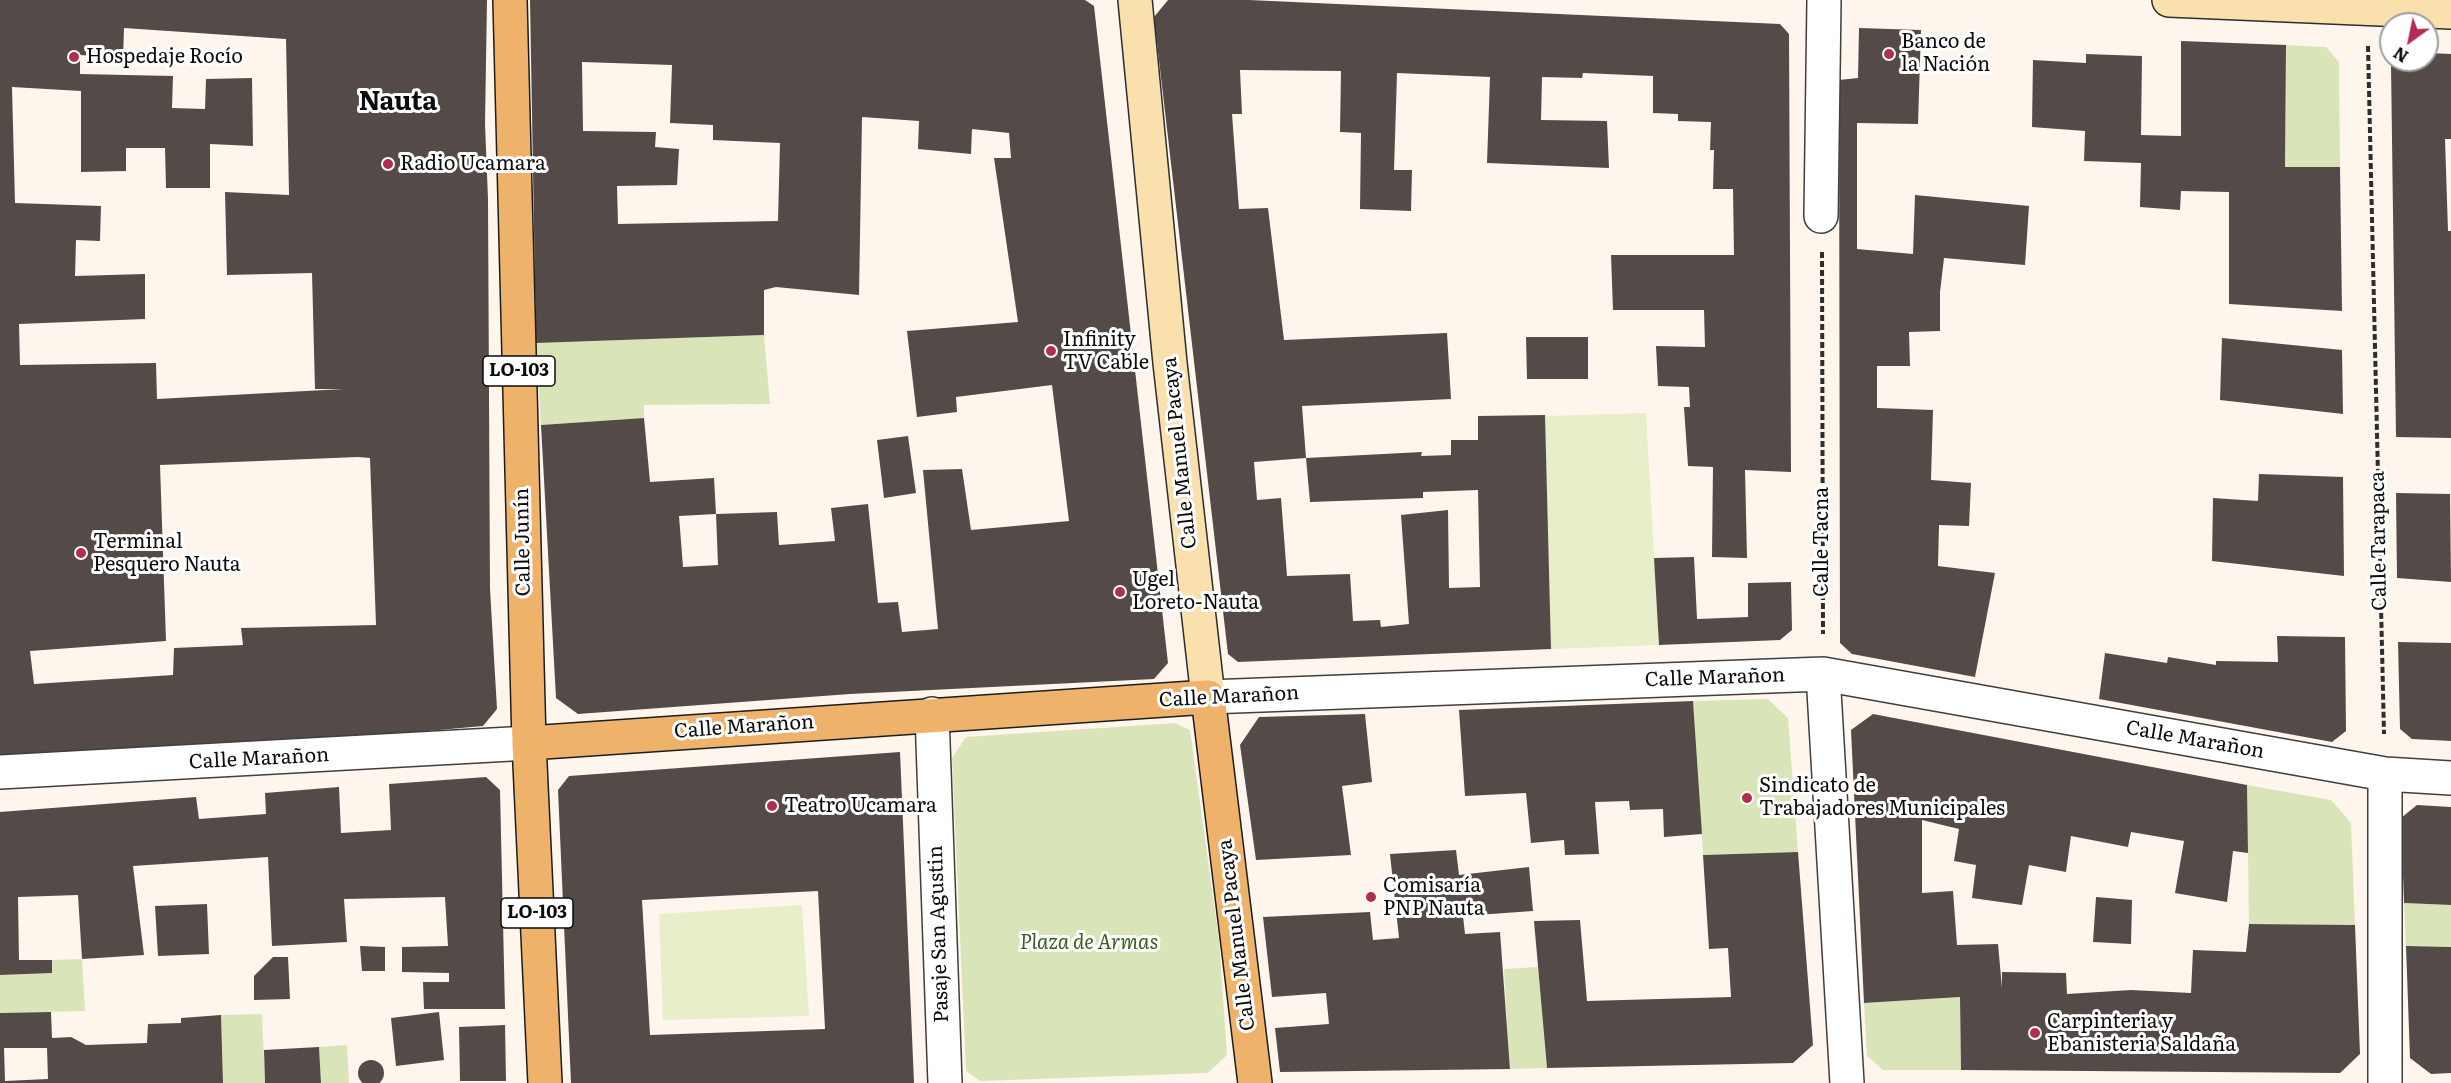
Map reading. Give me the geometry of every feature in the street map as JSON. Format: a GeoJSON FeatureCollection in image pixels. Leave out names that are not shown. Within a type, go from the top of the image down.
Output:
{"type":"FeatureCollection","features":[{"type":"Feature","properties":{"kind":"main road","name":"Calle Junín"},"geometry":{"type":"LineString","coordinates":[[510,0],[528,743],[545,1083]]}},
{"type":"Feature","properties":{"kind":"main road","name":"Calle Marañon"},"geometry":{"type":"LineString","coordinates":[[528,743],[1208,697]]}},
{"type":"Feature","properties":{"kind":"main road","name":"Calle Manuel Pacaya"},"geometry":{"type":"LineString","coordinates":[[1208,697],[1255,1083]]}},
{"type":"Feature","properties":{"kind":"street","name":"Calle Manuel Pacaya"},"geometry":{"type":"LineString","coordinates":[[1135,0],[1170,363],[1208,697]]}},
{"type":"Feature","properties":{"kind":"street"},"geometry":{"type":"LineString","coordinates":[[1821,216],[1824,0]]}},
{"type":"Feature","properties":{"kind":"street"},"geometry":{"type":"LineString","coordinates":[[2169,0],[2367,4],[2451,12]]}},
{"type":"Feature","properties":{"kind":"street","name":"Calle Marañon"},"geometry":{"type":"LineString","coordinates":[[1208,697],[1823,674],[2385,774],[2451,778]]}},
{"type":"Feature","properties":{"kind":"street"},"geometry":{"type":"LineString","coordinates":[[1823,674],[1847,1083]]}},
{"type":"Feature","properties":{"kind":"street","name":"Pasaje San Agustin"},"geometry":{"type":"LineString","coordinates":[[932,714],[945,1083]]}},
{"type":"Feature","properties":{"kind":"street","name":"Calle Marañon"},"geometry":{"type":"LineString","coordinates":[[0,772],[528,743]]}},
{"type":"Feature","properties":{"kind":"street"},"geometry":{"type":"LineString","coordinates":[[2385,774],[2385,1083]]}},
{"type":"Feature","properties":{"kind":"path","name":"Calle Tarapaca"},"geometry":{"type":"LineString","coordinates":[[2367,4],[2385,774]]}},
{"type":"Feature","properties":{"kind":"path","name":"Calle Tacna"},"geometry":{"type":"LineString","coordinates":[[1821,216],[1823,674]]}},
{"type":"Feature","properties":{"kind":"green space"},"geometry":{"type":"Polygon","coordinates":[[[2286,45],[2326,47],[2339,62],[2340,167],[2285,167],[2286,45]]]}},
{"type":"Feature","properties":{"kind":"green space"},"geometry":{"type":"Polygon","coordinates":[[[764,335],[770,404],[644,405],[644,418],[541,425],[536,343],[764,335]]]}},
{"type":"Feature","properties":{"kind":"green space"},"geometry":{"type":"Polygon","coordinates":[[[1646,413],[1659,645],[1551,649],[1545,416],[1646,413]]]}},
{"type":"Feature","properties":{"kind":"green space"},"geometry":{"type":"Polygon","coordinates":[[[1768,699],[1788,718],[1798,852],[1703,855],[1693,701],[1768,699]]]}},
{"type":"Feature","properties":{"kind":"green space","name":"Plaza de Armas"},"geometry":{"type":"Polygon","coordinates":[[[1175,723],[1190,730],[1219,940],[1227,1055],[1208,1073],[980,1081],[966,1071],[952,758],[966,737],[1175,723]]]}},
{"type":"Feature","properties":{"kind":"green space"},"geometry":{"type":"Polygon","coordinates":[[[2247,785],[2331,800],[2351,823],[2355,925],[2249,924],[2247,785]]]}},
{"type":"Feature","properties":{"kind":"green space"},"geometry":{"type":"Polygon","coordinates":[[[2404,903],[2451,905],[2451,947],[2406,946],[2404,903]]]}},
{"type":"Feature","properties":{"kind":"green space"},"geometry":{"type":"Polygon","coordinates":[[[802,905],[809,1016],[663,1020],[659,914],[802,905]]]}},
{"type":"Feature","properties":{"kind":"green space"},"geometry":{"type":"Polygon","coordinates":[[[82,959],[85,1011],[0,1013],[0,975],[52,973],[52,960],[82,959]]]}},
{"type":"Feature","properties":{"kind":"green space"},"geometry":{"type":"Polygon","coordinates":[[[1538,967],[1547,1068],[1510,1069],[1504,969],[1538,967]]]}},
{"type":"Feature","properties":{"kind":"green space"},"geometry":{"type":"Polygon","coordinates":[[[1960,997],[1961,1070],[1883,1070],[1867,1056],[1864,1003],[1960,997]]]}},
{"type":"Feature","properties":{"kind":"green space"},"geometry":{"type":"Polygon","coordinates":[[[262,1014],[265,1083],[223,1083],[221,1015],[262,1014]]]}},
{"type":"Feature","properties":{"kind":"green space"},"geometry":{"type":"Polygon","coordinates":[[[347,1045],[349,1083],[321,1083],[319,1047],[347,1045]]]}},
{"type":"Feature","properties":{"kind":"building"},"geometry":{"type":"Polygon","coordinates":[[[0,0],[487,0],[485,124],[488,199],[490,589],[497,709],[483,726],[349,738],[0,755],[0,0]],[[124,28],[123,58],[80,55],[80,74],[173,76],[172,108],[205,109],[206,79],[252,78],[253,146],[210,144],[210,188],[166,188],[165,148],[126,148],[126,171],[81,172],[81,91],[12,87],[15,203],[101,206],[100,241],[76,240],[75,276],[145,274],[145,319],[19,324],[20,365],[156,363],[157,399],[343,389],[315,389],[312,273],[227,275],[225,192],[289,195],[286,39],[124,28]],[[370,458],[160,465],[166,641],[30,651],[34,684],[173,675],[174,648],[243,645],[241,628],[376,625],[370,458]]]}},
{"type":"Feature","properties":{"kind":"building"},"geometry":{"type":"Polygon","coordinates":[[[530,0],[1085,0],[1094,6],[1168,663],[1154,679],[850,694],[578,714],[556,698],[541,425],[644,418],[650,482],[714,478],[716,514],[777,512],[779,545],[835,541],[831,508],[868,504],[878,603],[898,602],[902,632],[938,629],[923,470],[962,469],[971,530],[1069,521],[1052,385],[956,397],[957,412],[917,417],[907,331],[1018,322],[994,158],[1011,158],[1009,133],[972,129],[971,154],[918,149],[919,121],[862,117],[859,295],[776,287],[764,290],[764,335],[536,343],[530,0]],[[582,62],[583,131],[656,132],[655,147],[679,149],[677,185],[617,186],[618,224],[778,221],[780,143],[713,140],[713,125],[670,123],[672,65],[582,62]],[[716,514],[679,516],[683,567],[718,565],[716,514]]]}},
{"type":"Feature","properties":{"kind":"building"},"geometry":{"type":"Polygon","coordinates":[[[1168,0],[1249,0],[1780,24],[1789,34],[1791,472],[1745,470],[1747,558],[1712,557],[1713,467],[1688,466],[1684,407],[1690,407],[1689,387],[1658,386],[1656,346],[1705,347],[1704,310],[1613,310],[1611,255],[1734,255],[1733,189],[1713,189],[1714,150],[1710,150],[1711,122],[1678,121],[1678,114],[1653,113],[1653,76],[1583,73],[1582,78],[1542,77],[1541,120],[1607,121],[1609,168],[1487,163],[1490,77],[1397,73],[1394,170],[1412,170],[1411,211],[1360,209],[1361,133],[1340,132],[1341,71],[1240,70],[1242,114],[1232,114],[1239,209],[1268,208],[1284,340],[1447,333],[1451,399],[1302,406],[1306,458],[1422,452],[1421,456],[1451,455],[1451,440],[1478,440],[1478,416],[1545,415],[1551,649],[1238,662],[1228,654],[1154,17],[1168,0]],[[1306,458],[1254,462],[1257,500],[1281,498],[1287,576],[1350,574],[1353,621],[1380,620],[1381,627],[1409,624],[1401,515],[1448,510],[1449,588],[1480,587],[1478,490],[1423,492],[1423,498],[1310,502],[1306,458]]]}},
{"type":"Feature","properties":{"kind":"building"},"geometry":{"type":"Polygon","coordinates":[[[1859,28],[1921,30],[1918,124],[1857,123],[1857,249],[1913,254],[1915,195],[2029,206],[2025,265],[1944,258],[1940,292],[1940,331],[1909,332],[1910,366],[1877,366],[1877,408],[1933,410],[1931,480],[1971,483],[1969,526],[1939,525],[1938,566],[1995,573],[1975,677],[1852,654],[1840,643],[1839,80],[1858,78],[1859,28]]]}},
{"type":"Feature","properties":{"kind":"building"},"geometry":{"type":"Polygon","coordinates":[[[2181,41],[2286,45],[2285,167],[2340,167],[2342,311],[2229,304],[2229,192],[2181,191],[2180,210],[2140,207],[2141,163],[2084,161],[2085,131],[2032,127],[2033,60],[2086,63],[2086,54],[2142,56],[2141,135],[2181,136],[2181,41]]]}},
{"type":"Feature","properties":{"kind":"building"},"geometry":{"type":"Polygon","coordinates":[[[2439,54],[2451,54],[2451,139],[2445,139],[2448,231],[2451,231],[2451,438],[2396,437],[2391,72],[2439,72],[2439,54]]]}},
{"type":"Feature","properties":{"kind":"building"},"geometry":{"type":"Polygon","coordinates":[[[1526,337],[1588,337],[1588,379],[1527,379],[1526,337]]]}},
{"type":"Feature","properties":{"kind":"building"},"geometry":{"type":"Polygon","coordinates":[[[2222,338],[2342,350],[2343,414],[2220,400],[2222,338]]]}},
{"type":"Feature","properties":{"kind":"building"},"geometry":{"type":"Polygon","coordinates":[[[908,436],[916,493],[884,498],[877,440],[908,436]]]}},
{"type":"Feature","properties":{"kind":"building"},"geometry":{"type":"Polygon","coordinates":[[[2259,474],[2343,477],[2344,576],[2212,561],[2213,498],[2258,501],[2259,474]]]}},
{"type":"Feature","properties":{"kind":"building"},"geometry":{"type":"Polygon","coordinates":[[[2396,493],[2450,494],[2451,582],[2397,578],[2396,493]]]}},
{"type":"Feature","properties":{"kind":"building"},"geometry":{"type":"Polygon","coordinates":[[[1694,557],[1697,619],[1748,617],[1748,583],[1791,582],[1792,630],[1780,640],[1659,645],[1654,558],[1694,557]]]}},
{"type":"Feature","properties":{"kind":"building"},"geometry":{"type":"Polygon","coordinates":[[[2277,636],[2345,637],[2346,731],[2332,742],[2099,699],[2105,653],[2167,663],[2168,657],[2216,665],[2216,661],[2278,662],[2277,636]]]}},
{"type":"Feature","properties":{"kind":"building"},"geometry":{"type":"Polygon","coordinates":[[[2398,642],[2451,643],[2451,741],[2412,739],[2400,729],[2398,642]]]}},
{"type":"Feature","properties":{"kind":"building"},"geometry":{"type":"Polygon","coordinates":[[[1693,701],[1702,834],[1664,837],[1663,809],[1630,810],[1629,801],[1595,802],[1599,854],[1565,855],[1564,840],[1531,843],[1526,793],[1465,796],[1459,710],[1693,701]]]}},
{"type":"Feature","properties":{"kind":"building"},"geometry":{"type":"Polygon","coordinates":[[[1365,714],[1372,782],[1342,786],[1351,855],[1256,860],[1240,745],[1259,717],[1365,714]]]}},
{"type":"Feature","properties":{"kind":"building"},"geometry":{"type":"Polygon","coordinates":[[[1873,714],[2247,785],[2248,853],[2233,851],[2227,902],[2175,893],[2184,841],[2131,832],[2128,847],[2071,836],[2066,872],[2029,865],[2022,905],[1972,898],[1976,865],[1954,861],[1959,829],[1922,820],[1922,893],[1953,891],[1957,945],[1998,944],[2002,988],[2002,972],[2066,973],[2067,994],[2131,990],[2191,993],[2193,950],[2246,952],[2249,924],[2355,925],[2360,1054],[2340,1073],[1961,1070],[1960,997],[1864,1003],[1851,730],[1873,714]]]}},
{"type":"Feature","properties":{"kind":"building"},"geometry":{"type":"Polygon","coordinates":[[[900,752],[914,1083],[571,1083],[558,790],[569,776],[900,752]],[[818,891],[642,900],[650,1035],[825,1029],[818,891]]]}},
{"type":"Feature","properties":{"kind":"building"},"geometry":{"type":"Polygon","coordinates":[[[486,777],[500,790],[505,1009],[424,1009],[423,982],[449,982],[449,973],[402,972],[402,947],[448,946],[445,897],[344,899],[347,942],[272,946],[268,857],[133,866],[144,955],[82,959],[78,895],[18,897],[19,960],[52,960],[52,973],[0,975],[0,812],[196,797],[199,819],[266,814],[265,793],[339,787],[341,833],[391,830],[389,784],[486,777]]]}},
{"type":"Feature","properties":{"kind":"building"},"geometry":{"type":"Polygon","coordinates":[[[2417,805],[2451,807],[2451,905],[2404,903],[2401,818],[2417,805]]]}},
{"type":"Feature","properties":{"kind":"building"},"geometry":{"type":"Polygon","coordinates":[[[1456,850],[1459,875],[1529,867],[1533,911],[1463,916],[1465,934],[1500,932],[1510,1069],[1280,1072],[1275,1028],[1329,1024],[1326,993],[1272,997],[1263,917],[1370,912],[1373,940],[1399,938],[1390,854],[1456,850]]]}},
{"type":"Feature","properties":{"kind":"building"},"geometry":{"type":"Polygon","coordinates":[[[1798,852],[1813,1045],[1793,1063],[1547,1068],[1534,921],[1580,920],[1587,1001],[1731,997],[1728,948],[1709,949],[1703,855],[1798,852]]]}},
{"type":"Feature","properties":{"kind":"building"},"geometry":{"type":"Polygon","coordinates":[[[2096,897],[2132,900],[2131,944],[2093,942],[2096,897]]]}},
{"type":"Feature","properties":{"kind":"building"},"geometry":{"type":"Polygon","coordinates":[[[207,904],[209,954],[158,956],[155,906],[207,904]]]}},
{"type":"Feature","properties":{"kind":"building"},"geometry":{"type":"Polygon","coordinates":[[[360,946],[385,947],[385,971],[362,971],[360,946]]]}},
{"type":"Feature","properties":{"kind":"building"},"geometry":{"type":"Polygon","coordinates":[[[2406,946],[2451,947],[2451,1073],[2431,1074],[2410,1058],[2406,946]]]}},
{"type":"Feature","properties":{"kind":"building"},"geometry":{"type":"Polygon","coordinates":[[[273,957],[288,957],[290,999],[254,1000],[254,976],[273,957]]]}},
{"type":"Feature","properties":{"kind":"building"},"geometry":{"type":"Polygon","coordinates":[[[51,1012],[52,1038],[71,1037],[86,1045],[147,1043],[148,1024],[181,1023],[181,1018],[221,1015],[223,1083],[0,1083],[0,1013],[51,1012]],[[4,1048],[5,1081],[48,1079],[47,1048],[4,1048]]]}},
{"type":"Feature","properties":{"kind":"building"},"geometry":{"type":"Polygon","coordinates":[[[439,1012],[444,1060],[396,1066],[391,1018],[439,1012]]]}},
{"type":"Feature","properties":{"kind":"building"},"geometry":{"type":"Polygon","coordinates":[[[505,1025],[506,1081],[460,1081],[459,1027],[505,1025]]]}},
{"type":"Feature","properties":{"kind":"building"},"geometry":{"type":"Polygon","coordinates":[[[319,1047],[321,1083],[265,1083],[264,1050],[319,1047]]]}},
{"type":"Feature","properties":{"kind":"building"},"geometry":{"type":"Polygon","coordinates":[[[371,1060],[380,1064],[384,1073],[380,1082],[371,1086],[362,1082],[358,1073],[362,1064],[371,1060]]]}},
{"type":"Feature","properties":{"kind":"place","name":"Banco de la Nación"},"geometry":{"type":"Point","coordinates":[1889,54]}},
{"type":"Feature","properties":{"kind":"place","name":"Hospedaje Rocío"},"geometry":{"type":"Point","coordinates":[74,57]}},
{"type":"Feature","properties":{"kind":"place","name":"Radio Ucamara"},"geometry":{"type":"Point","coordinates":[388,164]}},
{"type":"Feature","properties":{"kind":"place","name":"Infinity TV Cable"},"geometry":{"type":"Point","coordinates":[1051,351]}},
{"type":"Feature","properties":{"kind":"place","name":"Terminal Pesquero Nauta"},"geometry":{"type":"Point","coordinates":[81,553]}},
{"type":"Feature","properties":{"kind":"place","name":"Ugel Loreto-Nauta"},"geometry":{"type":"Point","coordinates":[1120,592]}},
{"type":"Feature","properties":{"kind":"place","name":"Sindicato de Trabajadores Municipales"},"geometry":{"type":"Point","coordinates":[1747,798]}},
{"type":"Feature","properties":{"kind":"place","name":"Teatro Ucamara"},"geometry":{"type":"Point","coordinates":[772,806]}},
{"type":"Feature","properties":{"kind":"place","name":"Comisaría PNP Nauta"},"geometry":{"type":"Point","coordinates":[1371,897]}},
{"type":"Feature","properties":{"kind":"place","name":"Carpinteria y Ebanisteria Saldaña"},"geometry":{"type":"Point","coordinates":[2035,1033]}},
{"type":"Feature","properties":{"kind":"district","name":"Nauta"},"geometry":{"type":"Point","coordinates":[398,102]}}]}
